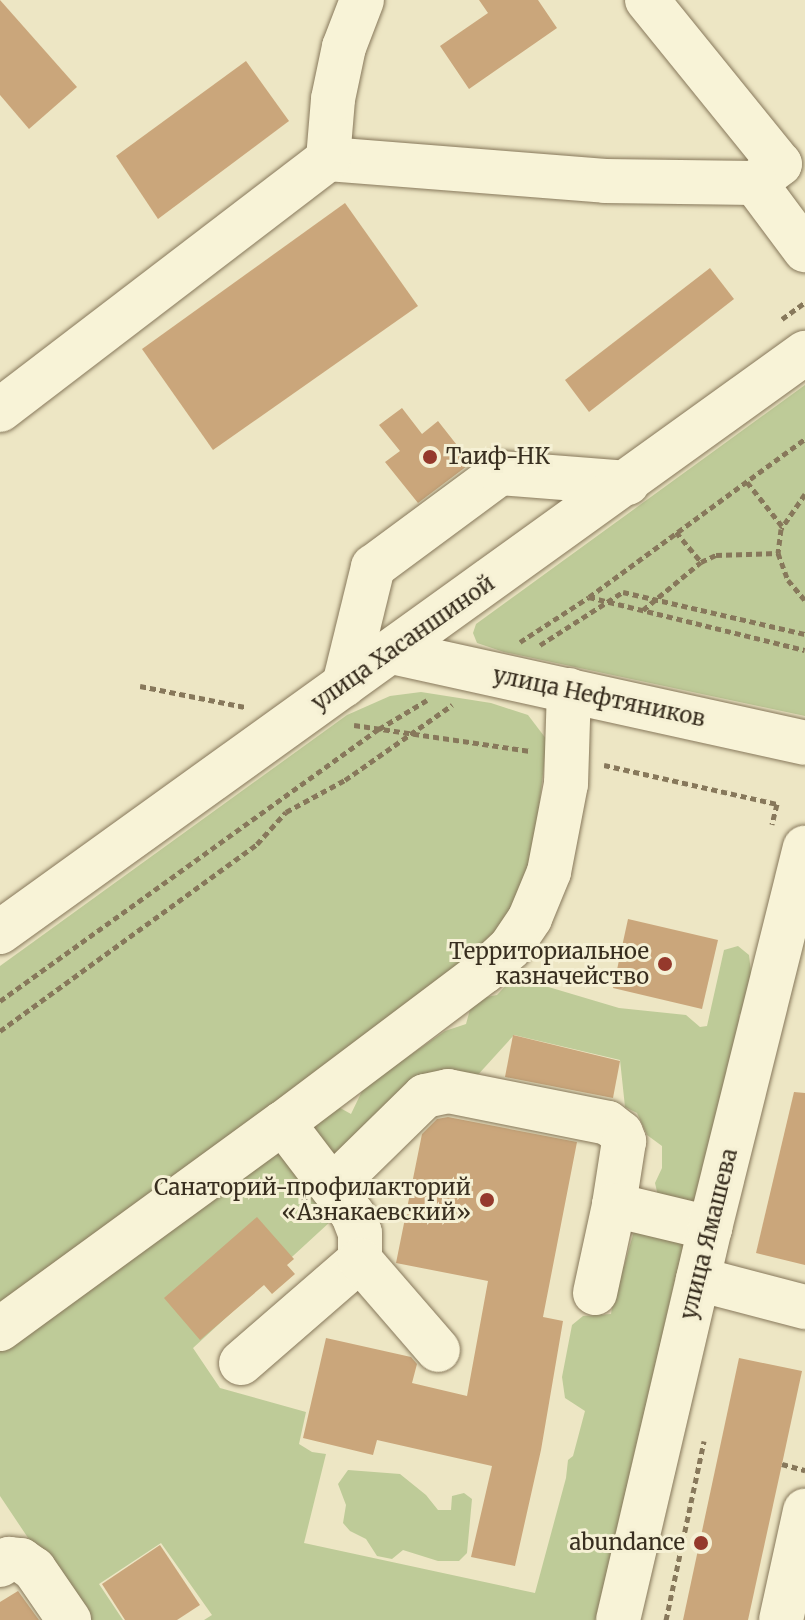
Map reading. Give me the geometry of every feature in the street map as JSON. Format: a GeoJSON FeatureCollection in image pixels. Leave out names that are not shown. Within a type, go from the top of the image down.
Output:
{"type":"FeatureCollection","features":[{"type":"Feature","properties":{"kind":"street"},"geometry":{"type":"LineString","coordinates":[[328,159],[333,99],[344,47],[362,0]]}},
{"type":"Feature","properties":{"kind":"street"},"geometry":{"type":"LineString","coordinates":[[647,0],[780,163],[805,250]]}},
{"type":"Feature","properties":{"kind":"street"},"geometry":{"type":"LineString","coordinates":[[0,410],[328,159],[605,181],[780,163]]}},
{"type":"Feature","properties":{"kind":"street","name":"улица Хасаншиной"},"geometry":{"type":"LineString","coordinates":[[0,932],[343,704],[392,652],[805,353]]}},
{"type":"Feature","properties":{"kind":"street"},"geometry":{"type":"LineString","coordinates":[[343,704],[373,567],[500,473],[628,483]]}},
{"type":"Feature","properties":{"kind":"street","name":"улица Нефтяников"},"geometry":{"type":"LineString","coordinates":[[392,652],[805,743]]}},
{"type":"Feature","properties":{"kind":"street"},"geometry":{"type":"LineString","coordinates":[[0,1329],[485,971],[520,934],[544,887],[561,816],[569,690]]}},
{"type":"Feature","properties":{"kind":"street","name":"улица Ямашева"},"geometry":{"type":"LineString","coordinates":[[618,1620],[710,1228],[799,895],[805,848]]}},
{"type":"Feature","properties":{"kind":"street"},"geometry":{"type":"LineString","coordinates":[[332,1187],[425,1096],[448,1091],[616,1128],[624,1141],[625,1151],[595,1293]]}},
{"type":"Feature","properties":{"kind":"street"},"geometry":{"type":"LineString","coordinates":[[283,1123],[357,1223],[360,1260],[438,1350]]}},
{"type":"Feature","properties":{"kind":"street"},"geometry":{"type":"LineString","coordinates":[[614,1205],[710,1228]]}},
{"type":"Feature","properties":{"kind":"street"},"geometry":{"type":"LineString","coordinates":[[241,1363],[360,1260]]}},
{"type":"Feature","properties":{"kind":"street"},"geometry":{"type":"LineString","coordinates":[[698,1279],[805,1307]]}},
{"type":"Feature","properties":{"kind":"street"},"geometry":{"type":"LineString","coordinates":[[781,1620],[805,1511]]}},
{"type":"Feature","properties":{"kind":"street"},"geometry":{"type":"LineString","coordinates":[[0,1565],[9,1559],[21,1560],[34,1569],[69,1620]]}},
{"type":"Feature","properties":{"kind":"path"},"geometry":{"type":"LineString","coordinates":[[0,1031],[257,844],[286,812],[345,780],[412,733],[485,673],[805,439]]}},
{"type":"Feature","properties":{"kind":"path"},"geometry":{"type":"LineString","coordinates":[[747,482],[782,526]]}},
{"type":"Feature","properties":{"kind":"path"},"geometry":{"type":"LineString","coordinates":[[805,494],[782,526],[778,553],[788,580],[805,600]]}},
{"type":"Feature","properties":{"kind":"path"},"geometry":{"type":"LineString","coordinates":[[676,532],[701,562]]}},
{"type":"Feature","properties":{"kind":"path"},"geometry":{"type":"LineString","coordinates":[[643,610],[701,562],[716,555],[778,553]]}},
{"type":"Feature","properties":{"kind":"path"},"geometry":{"type":"LineString","coordinates":[[0,1001],[379,729],[485,673],[623,592],[805,634]]}},
{"type":"Feature","properties":{"kind":"path"},"geometry":{"type":"LineString","coordinates":[[589,597],[804,650],[805,642]]}},
{"type":"Feature","properties":{"kind":"path"},"geometry":{"type":"LineString","coordinates":[[140,686],[258,710]]}},
{"type":"Feature","properties":{"kind":"path"},"geometry":{"type":"LineString","coordinates":[[343,704],[379,729],[536,752]]}},
{"type":"Feature","properties":{"kind":"path"},"geometry":{"type":"LineString","coordinates":[[599,764],[777,804]]}},
{"type":"Feature","properties":{"kind":"path"},"geometry":{"type":"LineString","coordinates":[[782,1464],[805,1470]]}},
{"type":"Feature","properties":{"kind":"green space"},"geometry":{"type":"Polygon","coordinates":[[[805,385],[805,716],[504,652],[477,643],[473,633],[476,624],[805,385]]]}},
{"type":"Feature","properties":{"kind":"green space"},"geometry":{"type":"Polygon","coordinates":[[[421,692],[491,703],[528,715],[547,740],[532,866],[504,937],[0,1313],[0,966],[347,715],[390,696],[421,692]]]}},
{"type":"Feature","properties":{"kind":"green space"},"geometry":{"type":"Polygon","coordinates":[[[738,946],[749,955],[752,981],[746,1008],[739,1015],[739,1031],[696,1205],[658,1196],[655,1183],[662,1168],[662,1146],[647,1135],[637,1113],[625,1107],[620,1060],[514,1035],[465,1089],[341,1159],[321,1144],[313,1132],[314,1116],[333,1104],[351,1114],[364,1087],[445,1031],[466,1024],[471,1006],[482,998],[497,995],[510,981],[535,983],[619,1008],[686,1015],[700,1027],[707,1026],[724,950],[738,946]]]}},
{"type":"Feature","properties":{"kind":"green space"},"geometry":{"type":"Polygon","coordinates":[[[278,1143],[331,1221],[193,1348],[220,1388],[306,1412],[299,1444],[312,1452],[326,1454],[304,1543],[535,1593],[568,1460],[573,1456],[585,1411],[565,1398],[562,1377],[572,1325],[583,1316],[611,1314],[618,1270],[624,1266],[639,1214],[689,1232],[604,1620],[204,1620],[212,1615],[161,1543],[99,1584],[123,1620],[83,1620],[0,1496],[0,1349],[278,1143]]]}},
{"type":"Feature","properties":{"kind":"green space"},"geometry":{"type":"Polygon","coordinates":[[[348,1470],[400,1474],[426,1495],[438,1510],[451,1510],[452,1496],[464,1493],[472,1499],[467,1553],[459,1561],[438,1561],[403,1550],[392,1559],[377,1556],[366,1539],[350,1531],[343,1523],[346,1505],[338,1484],[348,1470]]]}},
{"type":"Feature","properties":{"kind":"building"},"geometry":{"type":"Polygon","coordinates":[[[0,0],[77,87],[29,129],[0,95],[0,0]]]}},
{"type":"Feature","properties":{"kind":"building"},"geometry":{"type":"Polygon","coordinates":[[[479,0],[538,0],[557,28],[469,89],[440,46],[488,13],[479,0]]]}},
{"type":"Feature","properties":{"kind":"building"},"geometry":{"type":"Polygon","coordinates":[[[246,61],[289,121],[158,219],[116,156],[246,61]]]}},
{"type":"Feature","properties":{"kind":"building"},"geometry":{"type":"Polygon","coordinates":[[[345,203],[418,306],[213,450],[142,349],[345,203]]]}},
{"type":"Feature","properties":{"kind":"building"},"geometry":{"type":"Polygon","coordinates":[[[710,268],[734,299],[589,412],[565,380],[710,268]]]}},
{"type":"Feature","properties":{"kind":"building","name":"Таиф-НК"},"geometry":{"type":"Polygon","coordinates":[[[402,408],[422,434],[438,421],[471,463],[418,503],[385,462],[400,451],[379,425],[402,408]]]}},
{"type":"Feature","properties":{"kind":"building","name":"Территориальное казначейство"},"geometry":{"type":"Polygon","coordinates":[[[628,919],[718,940],[702,1009],[613,988],[628,919]]]}},
{"type":"Feature","properties":{"kind":"building"},"geometry":{"type":"Polygon","coordinates":[[[513,1035],[620,1061],[613,1098],[505,1077],[513,1035]]]}},
{"type":"Feature","properties":{"kind":"building"},"geometry":{"type":"Polygon","coordinates":[[[794,1092],[805,1093],[805,1265],[756,1253],[794,1092]]]}},
{"type":"Feature","properties":{"kind":"building"},"geometry":{"type":"Polygon","coordinates":[[[448,1117],[577,1142],[543,1317],[563,1321],[541,1450],[515,1566],[471,1557],[492,1466],[377,1440],[373,1455],[303,1438],[326,1338],[411,1357],[417,1364],[412,1383],[467,1396],[488,1281],[396,1263],[422,1134],[437,1119],[448,1117]]]}},
{"type":"Feature","properties":{"kind":"building"},"geometry":{"type":"Polygon","coordinates":[[[257,1217],[294,1259],[287,1265],[295,1274],[272,1294],[264,1285],[200,1340],[164,1298],[257,1217]]]}},
{"type":"Feature","properties":{"kind":"building"},"geometry":{"type":"Polygon","coordinates":[[[739,1358],[802,1371],[748,1620],[683,1620],[739,1358]]]}},
{"type":"Feature","properties":{"kind":"building"},"geometry":{"type":"Polygon","coordinates":[[[160,1545],[200,1605],[177,1620],[125,1620],[102,1584],[160,1545]]]}},
{"type":"Feature","properties":{"kind":"building"},"geometry":{"type":"Polygon","coordinates":[[[18,1591],[39,1620],[0,1620],[0,1602],[18,1591]]]}},
{"type":"Feature","properties":{"kind":"place","name":"Таиф-НК"},"geometry":{"type":"Point","coordinates":[430,457]}},
{"type":"Feature","properties":{"kind":"place","name":"Территориальное казначейство"},"geometry":{"type":"Point","coordinates":[665,964]}},
{"type":"Feature","properties":{"kind":"place","name":"Санаторий-профилакторий «Азнакаевский»"},"geometry":{"type":"Point","coordinates":[487,1200]}},
{"type":"Feature","properties":{"kind":"place","name":"abundance"},"geometry":{"type":"Point","coordinates":[701,1543]}}]}
